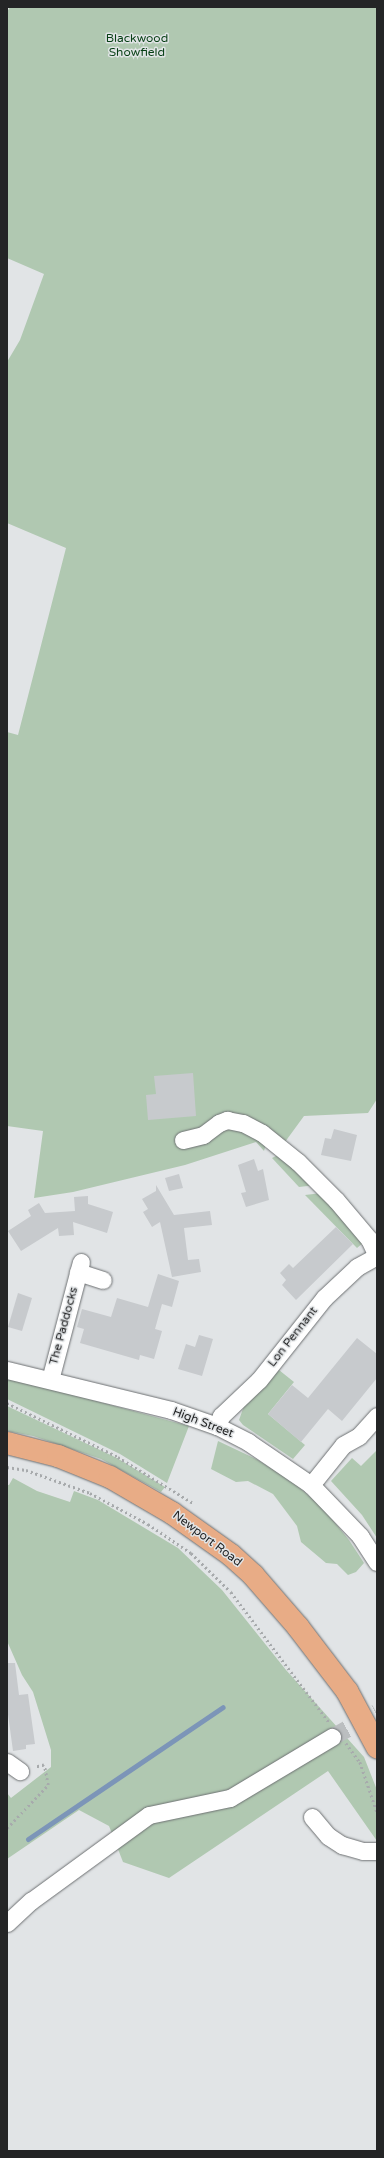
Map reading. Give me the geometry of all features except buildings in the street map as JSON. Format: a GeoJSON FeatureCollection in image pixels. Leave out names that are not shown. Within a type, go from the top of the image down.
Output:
{"type":"FeatureCollection","features":[{"type":"Feature","properties":{"kind":"main road","name":"Newport Road"},"geometry":{"type":"LineString","coordinates":[[7,1443],[58,1456],[110,1477],[172,1513],[231,1555],[253,1575],[312,1644],[347,1691],[377,1745]]}},
{"type":"Feature","properties":{"kind":"street","name":"Lon Pennant"},"geometry":{"type":"LineString","coordinates":[[183,1140],[203,1135],[219,1123],[228,1120],[243,1123],[268,1137],[336,1200],[369,1239],[377,1256],[357,1267],[324,1298],[259,1380],[221,1416],[217,1426]]}},
{"type":"Feature","properties":{"kind":"street","name":"The Paddocks"},"geometry":{"type":"LineString","coordinates":[[50,1380],[79,1267],[103,1280]]}},
{"type":"Feature","properties":{"kind":"street","name":"High Street"},"geometry":{"type":"LineString","coordinates":[[7,1370],[171,1410],[217,1426],[254,1446],[311,1485],[360,1536],[377,1562]]}},
{"type":"Feature","properties":{"kind":"street"},"geometry":{"type":"LineString","coordinates":[[311,1485],[343,1446],[359,1436],[377,1416]]}},
{"type":"Feature","properties":{"kind":"street"},"geometry":{"type":"LineString","coordinates":[[7,1923],[32,1901],[149,1815],[230,1798],[335,1733]]}},
{"type":"Feature","properties":{"kind":"street"},"geometry":{"type":"LineString","coordinates":[[312,1817],[328,1836],[342,1845],[363,1851],[377,1851]]}},
{"type":"Feature","properties":{"kind":"path"},"geometry":{"type":"LineString","coordinates":[[7,1467],[26,1470],[90,1493],[148,1524],[191,1553],[231,1592],[335,1733],[360,1762],[377,1812]]}},
{"type":"Feature","properties":{"kind":"path"},"geometry":{"type":"LineString","coordinates":[[7,1828],[48,1785],[44,1765],[13,1766]]}},
{"type":"Feature","properties":{"kind":"green space","name":"Blackwood Showfield"},"geometry":{"type":"Polygon","coordinates":[[[10,7],[377,7],[377,1099],[368,1113],[304,1116],[285,1142],[267,1141],[264,1151],[256,1142],[185,1165],[73,1192],[34,1198],[43,1131],[7,1126],[7,732],[18,735],[66,548],[7,523],[7,362],[20,340],[44,274],[7,258],[7,12],[10,7]]]}},
{"type":"Feature","properties":{"kind":"green space"},"geometry":{"type":"Polygon","coordinates":[[[278,1155],[316,1185],[299,1187],[272,1158],[278,1155]]]}},
{"type":"Feature","properties":{"kind":"green space"},"geometry":{"type":"Polygon","coordinates":[[[322,1193],[363,1243],[357,1248],[305,1195],[322,1193]]]}},
{"type":"Feature","properties":{"kind":"green space"},"geometry":{"type":"Polygon","coordinates":[[[279,1370],[294,1382],[268,1414],[305,1445],[293,1459],[243,1425],[239,1420],[244,1406],[279,1370]]]}},
{"type":"Feature","properties":{"kind":"green space"},"geometry":{"type":"Polygon","coordinates":[[[7,1377],[189,1426],[167,1483],[120,1454],[7,1399],[7,1377]]]}},
{"type":"Feature","properties":{"kind":"green space"},"geometry":{"type":"Polygon","coordinates":[[[7,1406],[117,1458],[165,1487],[161,1492],[101,1459],[33,1436],[7,1431],[7,1406]]]}},
{"type":"Feature","properties":{"kind":"green space"},"geometry":{"type":"Polygon","coordinates":[[[218,1441],[258,1460],[293,1482],[323,1508],[349,1540],[364,1563],[356,1572],[348,1575],[337,1564],[326,1563],[301,1542],[297,1526],[273,1494],[248,1481],[236,1482],[211,1469],[218,1441]]]}},
{"type":"Feature","properties":{"kind":"green space"},"geometry":{"type":"Polygon","coordinates":[[[377,1450],[377,1538],[362,1515],[331,1481],[352,1458],[361,1466],[377,1450]]]}},
{"type":"Feature","properties":{"kind":"green space"},"geometry":{"type":"Polygon","coordinates":[[[13,1478],[37,1491],[70,1502],[74,1491],[98,1500],[178,1548],[222,1590],[286,1670],[364,1757],[377,1790],[377,1841],[328,1771],[169,1878],[123,1862],[109,1826],[79,1810],[7,1859],[7,1793],[11,1798],[51,1767],[51,1750],[33,1692],[22,1675],[7,1641],[7,1485],[9,1485],[13,1478]]]}},
{"type":"Feature","properties":{"kind":"waterway"},"geometry":{"type":"LineString","coordinates":[[28,1839],[223,1707]]}},
{"type":"Feature","properties":{"kind":"tunnel"},"geometry":{"type":"LineString","coordinates":[[332,1737],[377,1712]]}}]}
